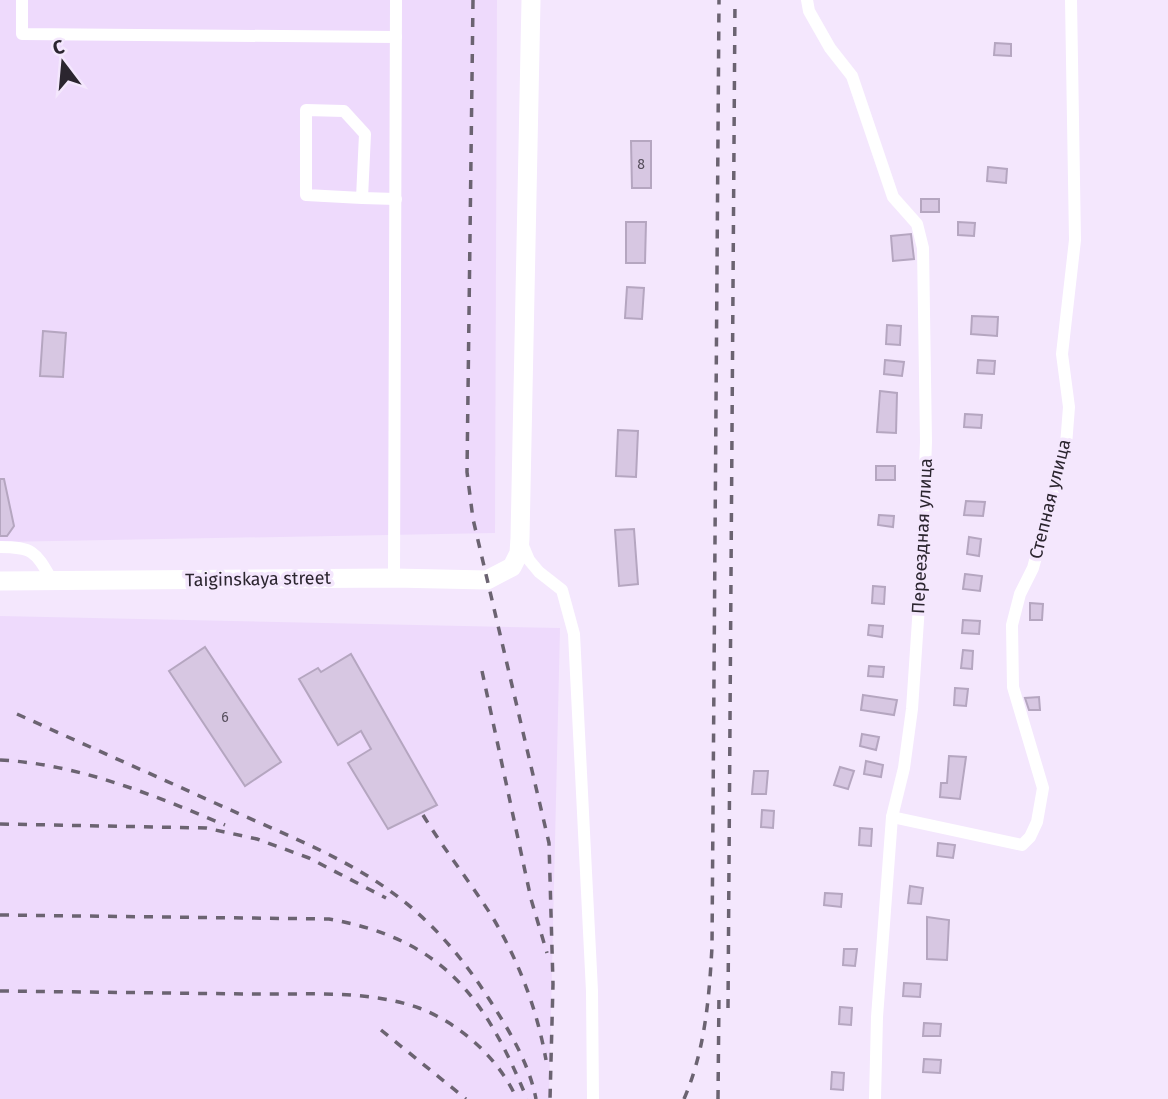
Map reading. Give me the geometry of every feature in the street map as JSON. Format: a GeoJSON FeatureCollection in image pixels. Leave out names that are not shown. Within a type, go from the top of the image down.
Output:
{"type":"FeatureCollection","features":[{"type":"Feature","properties":{"kind":"highway"},"geometry":{"type":"LineString","coordinates":[[520,538],[531,0]]}},
{"type":"Feature","properties":{"kind":"highway","name":"Taiginskaya street"},"geometry":{"type":"LineString","coordinates":[[0,581],[394,578],[488,580],[512,567],[519,552],[520,538]]}},
{"type":"Feature","properties":{"kind":"street"},"geometry":{"type":"LineString","coordinates":[[22,0],[22,34],[396,37]]}},
{"type":"Feature","properties":{"kind":"street"},"geometry":{"type":"LineString","coordinates":[[394,578],[396,0]]}},
{"type":"Feature","properties":{"kind":"street","name":"Переездная улица"},"geometry":{"type":"LineString","coordinates":[[807,0],[809,11],[830,48],[852,76],[894,197],[917,224],[923,248],[926,442],[921,576],[912,709],[904,768],[892,817],[877,1017],[875,1099]]}},
{"type":"Feature","properties":{"kind":"street","name":"Степная улица"},"geometry":{"type":"LineString","coordinates":[[892,817],[1022,845],[1030,837],[1037,822],[1043,789],[1013,687],[1012,625],[1020,594],[1033,568],[1067,432],[1069,407],[1062,354],[1075,240],[1071,0]]}},
{"type":"Feature","properties":{"kind":"street"},"geometry":{"type":"LineString","coordinates":[[362,198],[365,134],[344,111],[306,110],[306,195],[362,198],[396,199]]}},
{"type":"Feature","properties":{"kind":"street"},"geometry":{"type":"LineString","coordinates":[[520,538],[529,560],[562,590],[570,609],[574,634],[592,991],[593,1099]]}},
{"type":"Feature","properties":{"kind":"street"},"geometry":{"type":"LineString","coordinates":[[0,547],[26,547],[38,557],[53,582]]}},
{"type":"Feature","properties":{"kind":"shaded area"},"geometry":{"type":"Polygon","coordinates":[[[0,0],[497,0],[495,533],[0,542],[0,0]]]}},
{"type":"Feature","properties":{"kind":"shaded area"},"geometry":{"type":"Polygon","coordinates":[[[0,616],[560,628],[549,1099],[0,1099],[0,616]]]}},
{"type":"Feature","properties":{"kind":"building"},"geometry":{"type":"Polygon","coordinates":[[[995,43],[1011,44],[1011,56],[994,55],[995,43]]]}},
{"type":"Feature","properties":{"kind":"building"},"geometry":{"type":"Polygon","coordinates":[[[631,141],[651,141],[651,188],[632,188],[631,141]]]}},
{"type":"Feature","properties":{"kind":"building"},"geometry":{"type":"Polygon","coordinates":[[[988,167],[1007,169],[1006,183],[987,181],[988,167]]]}},
{"type":"Feature","properties":{"kind":"building"},"geometry":{"type":"Polygon","coordinates":[[[921,199],[939,199],[939,212],[921,212],[921,199]]]}},
{"type":"Feature","properties":{"kind":"building"},"geometry":{"type":"Polygon","coordinates":[[[626,222],[646,222],[645,263],[626,263],[626,222]]]}},
{"type":"Feature","properties":{"kind":"building"},"geometry":{"type":"Polygon","coordinates":[[[958,222],[975,223],[974,236],[958,235],[958,222]]]}},
{"type":"Feature","properties":{"kind":"building"},"geometry":{"type":"Polygon","coordinates":[[[911,234],[914,259],[893,261],[891,236],[911,234]]]}},
{"type":"Feature","properties":{"kind":"building"},"geometry":{"type":"Polygon","coordinates":[[[627,287],[644,288],[642,319],[625,318],[627,287]]]}},
{"type":"Feature","properties":{"kind":"building"},"geometry":{"type":"Polygon","coordinates":[[[972,316],[998,317],[997,336],[971,334],[972,316]]]}},
{"type":"Feature","properties":{"kind":"building"},"geometry":{"type":"Polygon","coordinates":[[[887,325],[901,326],[900,345],[886,344],[887,325]]]}},
{"type":"Feature","properties":{"kind":"building"},"geometry":{"type":"Polygon","coordinates":[[[43,331],[66,333],[63,377],[40,376],[43,331]]]}},
{"type":"Feature","properties":{"kind":"building"},"geometry":{"type":"Polygon","coordinates":[[[885,360],[904,362],[902,376],[884,374],[885,360]]]}},
{"type":"Feature","properties":{"kind":"building"},"geometry":{"type":"Polygon","coordinates":[[[978,360],[995,361],[994,374],[977,373],[978,360]]]}},
{"type":"Feature","properties":{"kind":"building"},"geometry":{"type":"Polygon","coordinates":[[[880,391],[897,393],[896,433],[877,432],[880,391]]]}},
{"type":"Feature","properties":{"kind":"building"},"geometry":{"type":"Polygon","coordinates":[[[965,414],[982,415],[981,428],[964,427],[965,414]]]}},
{"type":"Feature","properties":{"kind":"building"},"geometry":{"type":"Polygon","coordinates":[[[618,430],[638,431],[636,477],[616,476],[618,430]]]}},
{"type":"Feature","properties":{"kind":"building"},"geometry":{"type":"Polygon","coordinates":[[[876,466],[895,466],[895,480],[876,480],[876,466]]]}},
{"type":"Feature","properties":{"kind":"building"},"geometry":{"type":"Polygon","coordinates":[[[0,479],[4,479],[14,526],[7,536],[0,536],[0,479]]]}},
{"type":"Feature","properties":{"kind":"building"},"geometry":{"type":"Polygon","coordinates":[[[966,501],[985,502],[983,516],[964,515],[966,501]]]}},
{"type":"Feature","properties":{"kind":"building"},"geometry":{"type":"Polygon","coordinates":[[[879,515],[894,516],[893,527],[878,525],[879,515]]]}},
{"type":"Feature","properties":{"kind":"building"},"geometry":{"type":"Polygon","coordinates":[[[634,529],[638,584],[619,586],[615,530],[634,529]]]}},
{"type":"Feature","properties":{"kind":"building"},"geometry":{"type":"Polygon","coordinates":[[[969,537],[981,539],[979,556],[967,554],[969,537]]]}},
{"type":"Feature","properties":{"kind":"building"},"geometry":{"type":"Polygon","coordinates":[[[965,574],[982,576],[980,591],[963,589],[965,574]]]}},
{"type":"Feature","properties":{"kind":"building"},"geometry":{"type":"Polygon","coordinates":[[[873,586],[885,587],[884,604],[872,603],[873,586]]]}},
{"type":"Feature","properties":{"kind":"building"},"geometry":{"type":"Polygon","coordinates":[[[1030,603],[1043,604],[1042,620],[1030,620],[1030,603]]]}},
{"type":"Feature","properties":{"kind":"building"},"geometry":{"type":"Polygon","coordinates":[[[963,620],[980,621],[979,634],[962,633],[963,620]]]}},
{"type":"Feature","properties":{"kind":"building"},"geometry":{"type":"Polygon","coordinates":[[[869,625],[883,626],[882,637],[868,635],[869,625]]]}},
{"type":"Feature","properties":{"kind":"building"},"geometry":{"type":"Polygon","coordinates":[[[205,647],[281,762],[245,786],[169,671],[205,647]]]}},
{"type":"Feature","properties":{"kind":"building"},"geometry":{"type":"Polygon","coordinates":[[[963,650],[973,651],[972,669],[961,668],[963,650]]]}},
{"type":"Feature","properties":{"kind":"building"},"geometry":{"type":"Polygon","coordinates":[[[351,654],[437,805],[388,829],[348,763],[371,749],[361,731],[338,745],[299,679],[318,668],[321,672],[351,654]]]}},
{"type":"Feature","properties":{"kind":"building"},"geometry":{"type":"Polygon","coordinates":[[[869,666],[884,667],[883,677],[868,676],[869,666]]]}},
{"type":"Feature","properties":{"kind":"building"},"geometry":{"type":"Polygon","coordinates":[[[955,688],[968,689],[966,706],[954,705],[955,688]]]}},
{"type":"Feature","properties":{"kind":"building"},"geometry":{"type":"Polygon","coordinates":[[[863,695],[897,700],[894,715],[861,710],[863,695]]]}},
{"type":"Feature","properties":{"kind":"building"},"geometry":{"type":"Polygon","coordinates":[[[1039,697],[1040,710],[1029,710],[1025,698],[1039,697]]]}},
{"type":"Feature","properties":{"kind":"building"},"geometry":{"type":"Polygon","coordinates":[[[862,734],[879,737],[876,750],[860,746],[862,734]]]}},
{"type":"Feature","properties":{"kind":"building"},"geometry":{"type":"Polygon","coordinates":[[[949,756],[966,757],[960,799],[940,797],[941,783],[947,783],[949,756]]]}},
{"type":"Feature","properties":{"kind":"building"},"geometry":{"type":"Polygon","coordinates":[[[866,761],[883,765],[881,777],[864,774],[866,761]]]}},
{"type":"Feature","properties":{"kind":"building"},"geometry":{"type":"Polygon","coordinates":[[[840,767],[854,771],[848,789],[834,785],[840,767]]]}},
{"type":"Feature","properties":{"kind":"building"},"geometry":{"type":"Polygon","coordinates":[[[754,771],[768,771],[766,794],[752,794],[754,771]]]}},
{"type":"Feature","properties":{"kind":"building"},"geometry":{"type":"Polygon","coordinates":[[[762,810],[774,811],[773,828],[761,827],[762,810]]]}},
{"type":"Feature","properties":{"kind":"building"},"geometry":{"type":"Polygon","coordinates":[[[860,828],[872,829],[871,846],[859,845],[860,828]]]}},
{"type":"Feature","properties":{"kind":"building"},"geometry":{"type":"Polygon","coordinates":[[[938,843],[955,845],[953,858],[937,856],[938,843]]]}},
{"type":"Feature","properties":{"kind":"building"},"geometry":{"type":"Polygon","coordinates":[[[910,886],[923,888],[921,904],[908,903],[910,886]]]}},
{"type":"Feature","properties":{"kind":"building"},"geometry":{"type":"Polygon","coordinates":[[[825,893],[842,894],[841,907],[824,905],[825,893]]]}},
{"type":"Feature","properties":{"kind":"building"},"geometry":{"type":"Polygon","coordinates":[[[927,917],[949,920],[947,960],[927,959],[927,917]]]}},
{"type":"Feature","properties":{"kind":"building"},"geometry":{"type":"Polygon","coordinates":[[[844,949],[857,949],[855,966],[843,965],[844,949]]]}},
{"type":"Feature","properties":{"kind":"building"},"geometry":{"type":"Polygon","coordinates":[[[904,983],[921,984],[920,997],[903,996],[904,983]]]}},
{"type":"Feature","properties":{"kind":"building"},"geometry":{"type":"Polygon","coordinates":[[[840,1007],[852,1008],[851,1025],[839,1024],[840,1007]]]}},
{"type":"Feature","properties":{"kind":"building"},"geometry":{"type":"Polygon","coordinates":[[[924,1023],[941,1024],[940,1036],[923,1036],[924,1023]]]}},
{"type":"Feature","properties":{"kind":"building"},"geometry":{"type":"Polygon","coordinates":[[[924,1059],[941,1060],[940,1073],[923,1072],[924,1059]]]}},
{"type":"Feature","properties":{"kind":"building"},"geometry":{"type":"Polygon","coordinates":[[[832,1072],[844,1073],[843,1090],[831,1089],[832,1072]]]}},
{"type":"Feature","properties":{"kind":"railway"},"geometry":{"type":"LineString","coordinates":[[473,0],[467,472],[473,519],[549,843],[553,984],[550,1099]]}},
{"type":"Feature","properties":{"kind":"railway"},"geometry":{"type":"LineString","coordinates":[[684,1099],[701,1043],[712,947],[719,0]]}},
{"type":"Feature","properties":{"kind":"railway"},"geometry":{"type":"LineString","coordinates":[[728,1008],[735,0]]}},
{"type":"Feature","properties":{"kind":"railway"},"geometry":{"type":"LineString","coordinates":[[482,671],[531,899],[547,953]]}},
{"type":"Feature","properties":{"kind":"railway"},"geometry":{"type":"LineString","coordinates":[[17,714],[299,840],[369,877],[401,899],[431,926],[460,959],[489,999],[523,1060],[536,1099]]}},
{"type":"Feature","properties":{"kind":"railway"},"geometry":{"type":"LineString","coordinates":[[0,760],[87,774],[143,792],[225,825]]}},
{"type":"Feature","properties":{"kind":"railway"},"geometry":{"type":"LineString","coordinates":[[423,815],[493,918],[511,952],[532,1004],[546,1060]]}},
{"type":"Feature","properties":{"kind":"railway"},"geometry":{"type":"LineString","coordinates":[[0,824],[206,828],[257,839],[309,858],[386,898]]}},
{"type":"Feature","properties":{"kind":"railway"},"geometry":{"type":"LineString","coordinates":[[0,915],[329,919],[368,928],[402,941],[455,978],[476,1002],[494,1030],[527,1099]]}},
{"type":"Feature","properties":{"kind":"railway"},"geometry":{"type":"LineString","coordinates":[[0,991],[335,994],[399,1002],[434,1014],[462,1032],[498,1067],[515,1095]]}},
{"type":"Feature","properties":{"kind":"railway"},"geometry":{"type":"LineString","coordinates":[[718,1099],[719,994]]}},
{"type":"Feature","properties":{"kind":"railway"},"geometry":{"type":"LineString","coordinates":[[381,1030],[466,1099]]}}]}
